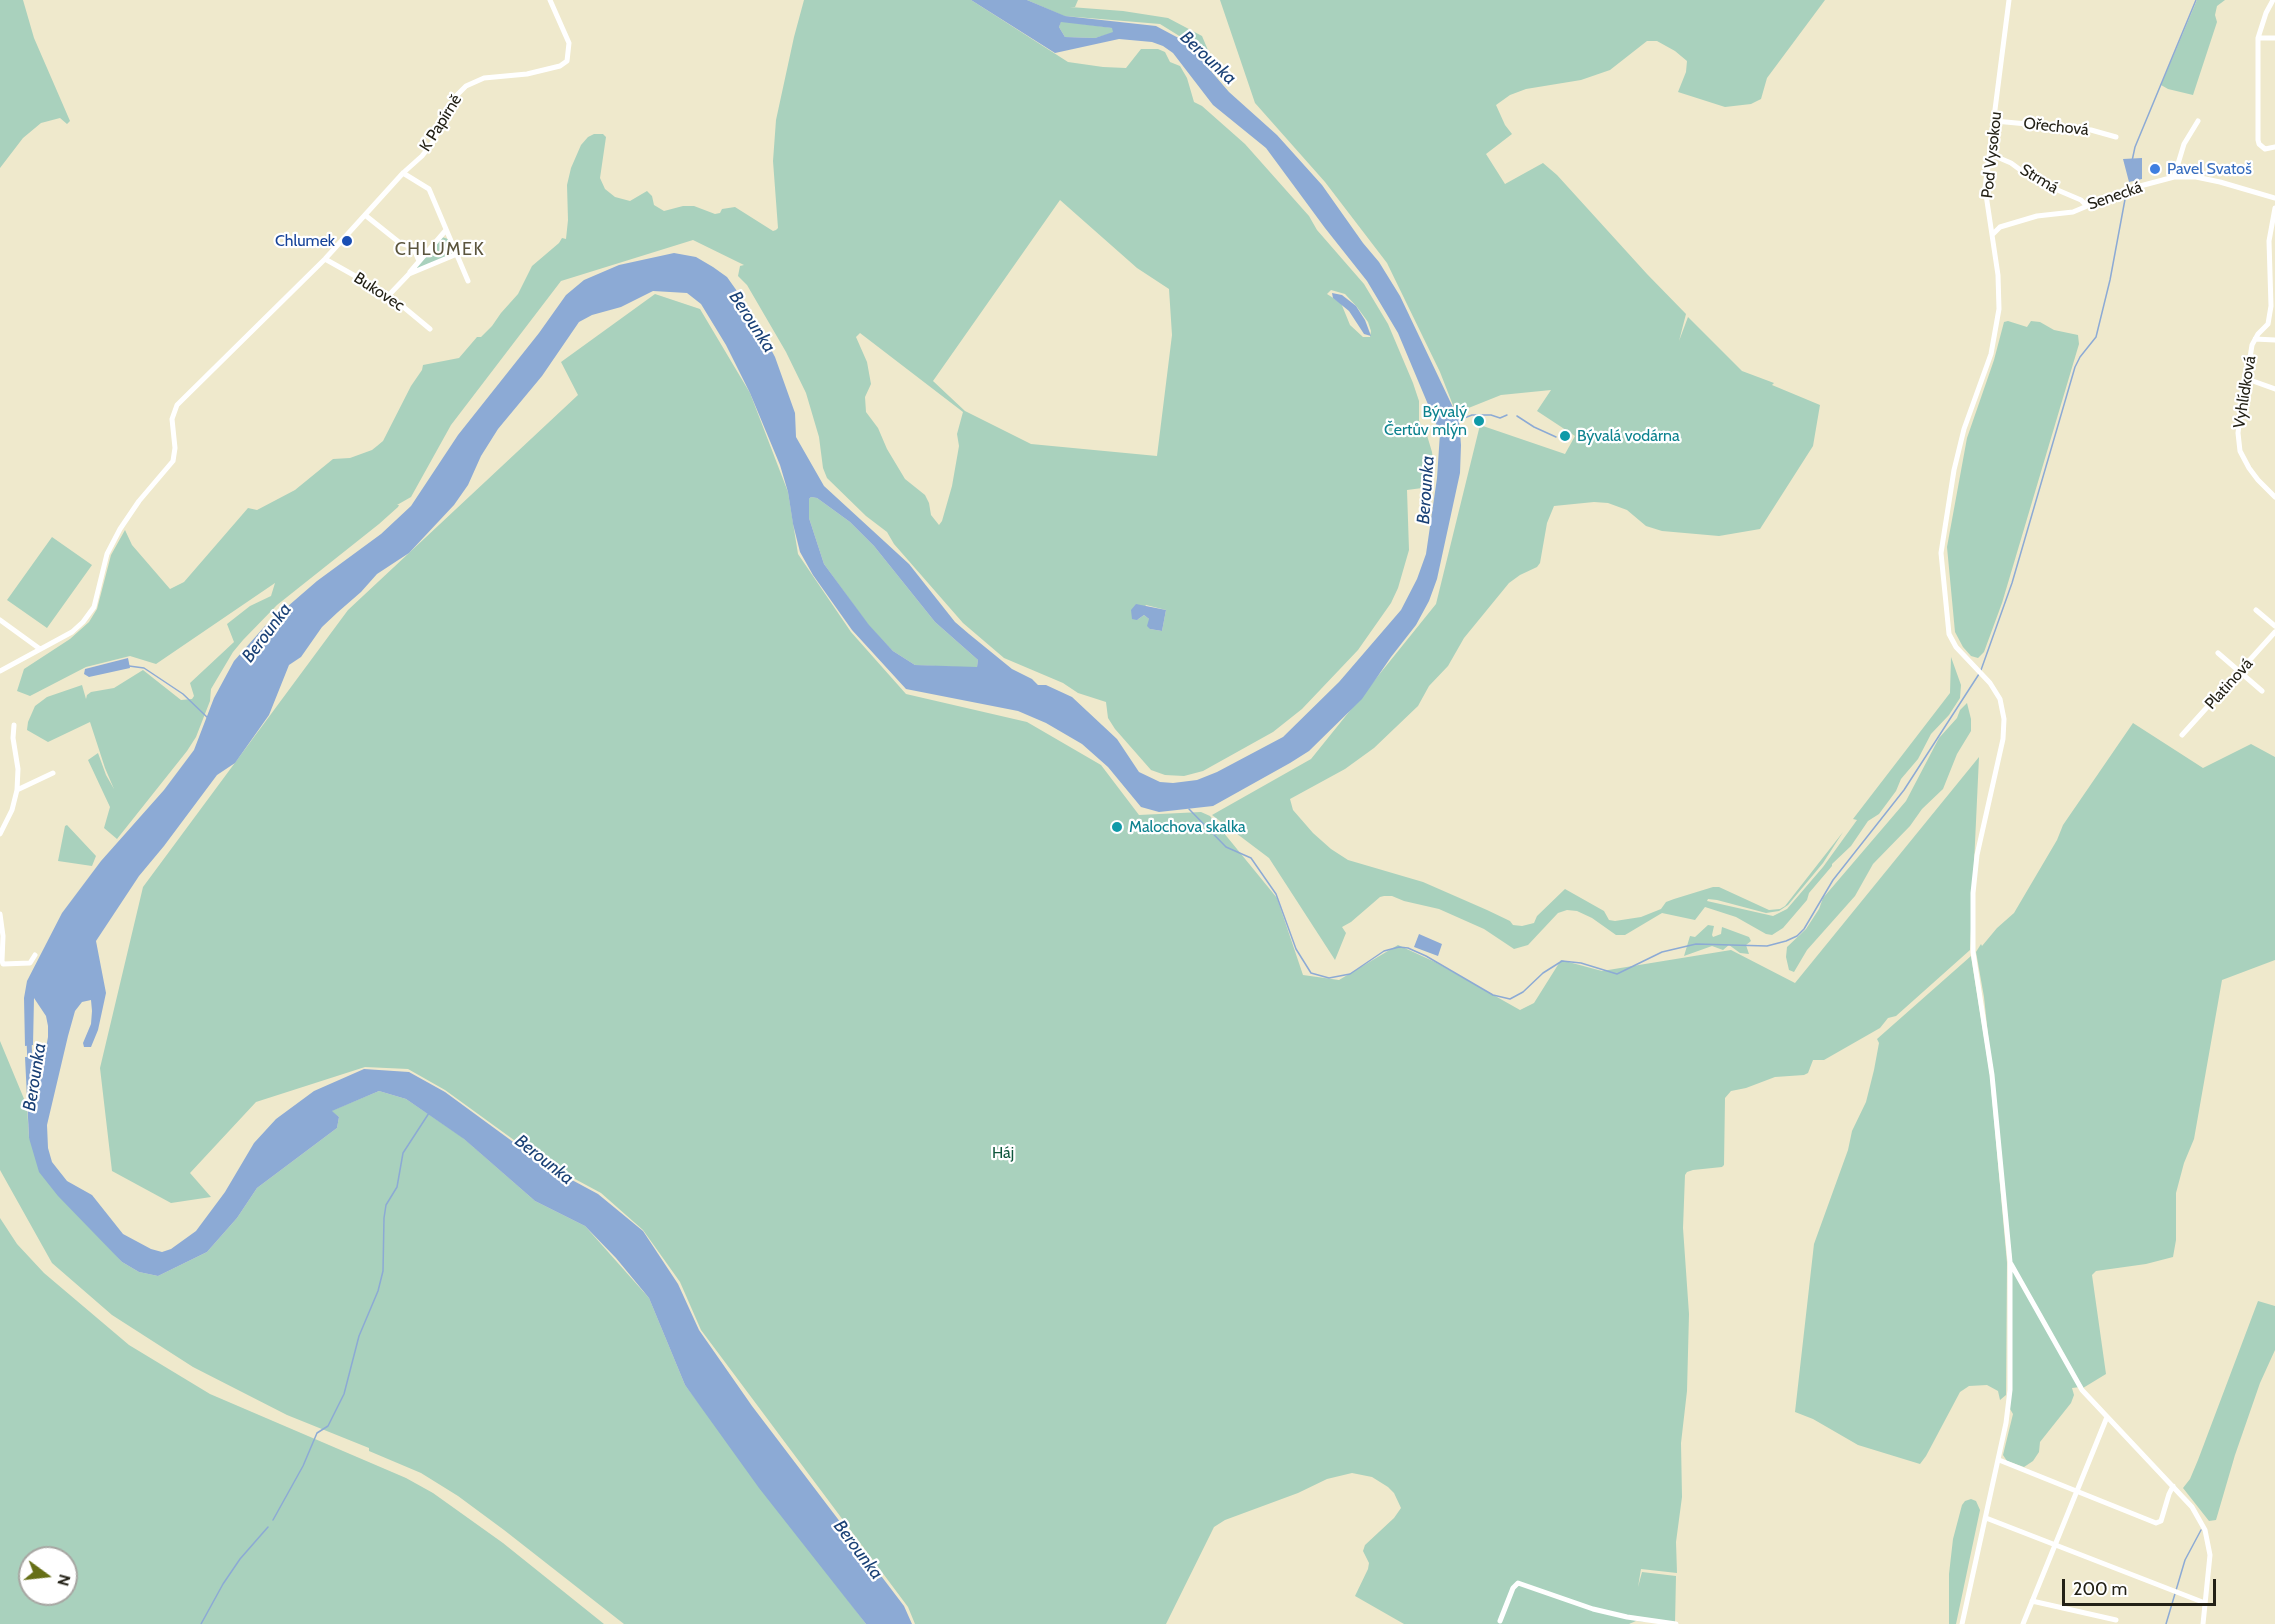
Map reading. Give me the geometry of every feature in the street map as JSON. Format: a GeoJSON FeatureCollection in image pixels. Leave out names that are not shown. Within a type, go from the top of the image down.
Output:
{"type":"FeatureCollection","features":[{"type":"Feature","properties":{"kind":"street","name":"K Papírně"},"geometry":{"type":"LineString","coordinates":[[0,671],[72,632],[83,622],[93,607],[107,554],[120,529],[139,501],[171,466],[176,448],[172,425],[177,405],[325,260],[433,142],[455,97],[466,87],[484,78],[527,74],[560,66],[567,61],[569,43],[550,0]]}},
{"type":"Feature","properties":{"kind":"street","name":"Pod Vysokou"},"geometry":{"type":"LineString","coordinates":[[1962,1624],[1999,1460],[2010,1390],[2010,1262],[1992,1075],[1973,952],[1977,855],[2003,739],[2004,719],[2000,699],[1990,683],[1956,647],[1949,634],[1941,553],[1954,470],[1964,429],[1990,354],[1999,309],[1993,234],[1987,212],[1985,188],[2009,0]]}},
{"type":"Feature","properties":{"kind":"street"},"geometry":{"type":"LineString","coordinates":[[2273,0],[2262,22],[2258,38],[2258,140],[2265,149],[2275,147]]}},
{"type":"Feature","properties":{"kind":"street"},"geometry":{"type":"LineString","coordinates":[[2258,38],[2275,38]]}},
{"type":"Feature","properties":{"kind":"street","name":"Ořechová"},"geometry":{"type":"LineString","coordinates":[[1995,121],[2091,130],[2116,137]]}},
{"type":"Feature","properties":{"kind":"street"},"geometry":{"type":"LineString","coordinates":[[2174,177],[2184,144],[2198,121]]}},
{"type":"Feature","properties":{"kind":"street","name":"Strmá"},"geometry":{"type":"LineString","coordinates":[[1990,154],[2011,163],[2034,180],[2076,198],[2086,205]]}},
{"type":"Feature","properties":{"kind":"street"},"geometry":{"type":"LineString","coordinates":[[403,173],[429,189],[468,281]]}},
{"type":"Feature","properties":{"kind":"street","name":"Senecká"},"geometry":{"type":"LineString","coordinates":[[1993,234],[2000,227],[2037,216],[2073,212],[2125,190],[2174,177],[2196,177],[2275,198]]}},
{"type":"Feature","properties":{"kind":"street","name":"Vyhlídková"},"geometry":{"type":"LineString","coordinates":[[2275,208],[2269,241],[2271,306],[2268,324],[2255,339],[2247,377],[2250,380],[2242,401],[2238,433],[2240,452],[2258,480],[2275,497]]}},
{"type":"Feature","properties":{"kind":"street"},"geometry":{"type":"LineString","coordinates":[[365,215],[400,243],[413,247],[419,261]]}},
{"type":"Feature","properties":{"kind":"street"},"geometry":{"type":"LineString","coordinates":[[389,295],[446,230]]}},
{"type":"Feature","properties":{"kind":"street"},"geometry":{"type":"LineString","coordinates":[[409,274],[457,254]]}},
{"type":"Feature","properties":{"kind":"street","name":"Bukovec"},"geometry":{"type":"LineString","coordinates":[[325,260],[389,295],[430,329]]}},
{"type":"Feature","properties":{"kind":"street"},"geometry":{"type":"LineString","coordinates":[[2255,339],[2275,340]]}},
{"type":"Feature","properties":{"kind":"street"},"geometry":{"type":"LineString","coordinates":[[2250,380],[2275,389]]}},
{"type":"Feature","properties":{"kind":"street"},"geometry":{"type":"LineString","coordinates":[[2256,609],[2275,626]]}},
{"type":"Feature","properties":{"kind":"street"},"geometry":{"type":"LineString","coordinates":[[0,620],[40,649]]}},
{"type":"Feature","properties":{"kind":"street","name":"Platinová"},"geometry":{"type":"LineString","coordinates":[[2182,735],[2275,632]]}},
{"type":"Feature","properties":{"kind":"street"},"geometry":{"type":"LineString","coordinates":[[2218,653],[2262,691]]}},
{"type":"Feature","properties":{"kind":"street"},"geometry":{"type":"LineString","coordinates":[[0,834],[12,810],[17,790],[18,769],[13,738],[14,725]]}},
{"type":"Feature","properties":{"kind":"street"},"geometry":{"type":"LineString","coordinates":[[17,790],[53,773]]}},
{"type":"Feature","properties":{"kind":"street"},"geometry":{"type":"LineString","coordinates":[[0,914],[3,964],[30,963],[35,956]]}},
{"type":"Feature","properties":{"kind":"street"},"geometry":{"type":"LineString","coordinates":[[2010,1262],[2082,1390],[2174,1486],[2192,1507],[2205,1530],[2210,1555],[2203,1624]]}},
{"type":"Feature","properties":{"kind":"street"},"geometry":{"type":"LineString","coordinates":[[2024,1624],[2107,1417]]}},
{"type":"Feature","properties":{"kind":"street"},"geometry":{"type":"LineString","coordinates":[[1999,1460],[2156,1523],[2161,1521],[2169,1494],[2174,1486]]}},
{"type":"Feature","properties":{"kind":"street"},"geometry":{"type":"LineString","coordinates":[[1986,1518],[2205,1603]]}},
{"type":"Feature","properties":{"kind":"street"},"geometry":{"type":"LineString","coordinates":[[1500,1621],[1513,1588],[1518,1582],[1593,1609],[1627,1617],[1676,1624]]}},
{"type":"Feature","properties":{"kind":"street"},"geometry":{"type":"LineString","coordinates":[[2032,1601],[2116,1620]]}},
{"type":"Feature","properties":{"kind":"green space"},"geometry":{"type":"Polygon","coordinates":[[[0,0],[23,0],[34,38],[70,121],[67,124],[60,118],[41,123],[23,138],[0,168],[0,0]]]}},
{"type":"Feature","properties":{"kind":"green space"},"geometry":{"type":"Polygon","coordinates":[[[804,0],[971,0],[1068,62],[1126,68],[1141,49],[1158,49],[1165,52],[1170,62],[1180,66],[1187,78],[1194,102],[1202,106],[1245,144],[1309,216],[1317,230],[1364,284],[1388,324],[1419,401],[1419,421],[1426,432],[1432,452],[1434,468],[1430,487],[1407,490],[1409,550],[1398,588],[1391,603],[1358,650],[1302,709],[1273,732],[1203,771],[1184,776],[1165,775],[1151,770],[1115,729],[1108,718],[1106,702],[1078,693],[1063,683],[1004,658],[963,623],[894,544],[887,532],[866,516],[827,478],[823,468],[819,437],[806,393],[786,352],[747,285],[738,276],[740,266],[744,265],[693,240],[561,281],[451,425],[411,497],[397,505],[398,507],[379,524],[277,605],[243,640],[233,652],[211,689],[210,701],[196,737],[187,751],[117,839],[104,828],[110,807],[88,760],[98,753],[114,789],[90,722],[48,742],[27,730],[35,706],[47,697],[82,685],[86,699],[91,692],[114,688],[143,670],[181,700],[192,699],[194,696],[190,683],[234,642],[227,624],[250,606],[271,596],[275,583],[156,664],[130,656],[86,667],[30,696],[17,691],[24,669],[70,639],[89,622],[97,609],[111,555],[125,530],[132,545],[170,589],[184,582],[248,508],[257,510],[295,490],[333,459],[350,458],[372,450],[383,441],[423,365],[459,358],[477,337],[481,337],[492,326],[518,294],[532,266],[562,238],[566,239],[567,185],[571,168],[581,145],[594,134],[603,134],[606,137],[600,178],[605,189],[615,197],[630,201],[647,191],[652,196],[654,205],[664,211],[683,206],[694,206],[715,214],[720,213],[722,209],[735,207],[773,231],[776,230],[778,228],[773,161],[776,120],[804,0]],[[1060,200],[933,381],[965,411],[1031,444],[1157,456],[1172,335],[1169,289],[1137,268],[1060,200]],[[1331,290],[1327,294],[1341,303],[1350,325],[1363,337],[1370,337],[1368,322],[1345,294],[1331,290]],[[860,333],[856,337],[867,362],[871,384],[865,397],[866,412],[878,428],[887,449],[905,479],[925,495],[931,515],[939,525],[952,486],[959,446],[957,434],[963,412],[860,333]],[[1146,605],[1137,620],[1144,615],[1149,619],[1150,629],[1162,631],[1166,610],[1146,605]]]}},
{"type":"Feature","properties":{"kind":"green space"},"geometry":{"type":"Polygon","coordinates":[[[1027,0],[1078,0],[1075,7],[1070,7],[1123,11],[1168,18],[1202,36],[1210,55],[1160,24],[1064,16],[1027,0]]]}},
{"type":"Feature","properties":{"kind":"green space"},"geometry":{"type":"Polygon","coordinates":[[[1220,0],[1825,0],[1767,78],[1761,99],[1751,104],[1725,107],[1678,92],[1686,72],[1687,61],[1657,41],[1647,41],[1610,70],[1581,80],[1526,89],[1510,95],[1496,105],[1512,134],[1486,154],[1505,184],[1543,163],[1557,175],[1686,314],[1679,341],[1688,317],[1742,371],[1820,405],[1813,446],[1760,529],[1719,536],[1662,531],[1646,526],[1627,510],[1608,503],[1554,506],[1547,523],[1540,563],[1509,583],[1464,638],[1448,666],[1429,686],[1418,706],[1374,748],[1345,769],[1290,799],[1293,810],[1313,833],[1348,860],[1423,882],[1487,910],[1510,921],[1513,925],[1522,926],[1534,923],[1537,916],[1565,889],[1604,911],[1609,920],[1615,921],[1641,917],[1661,909],[1666,902],[1713,887],[1719,887],[1769,910],[1780,909],[1785,906],[1843,832],[1823,863],[1788,905],[1779,911],[1766,913],[1717,900],[1708,899],[1707,901],[1773,916],[1787,909],[1823,867],[1857,820],[1853,819],[1950,693],[1951,657],[1961,685],[1960,698],[1949,715],[1931,734],[1918,759],[1901,779],[1896,791],[1879,814],[1868,821],[1851,846],[1832,864],[1809,893],[1807,900],[1783,928],[1772,935],[1736,917],[1705,907],[1695,920],[1662,913],[1625,935],[1616,935],[1592,918],[1577,911],[1567,910],[1558,913],[1528,945],[1514,949],[1484,929],[1439,909],[1392,896],[1384,896],[1342,927],[1346,933],[1335,960],[1269,858],[1212,815],[1311,759],[1436,604],[1480,425],[1565,454],[1575,436],[1537,411],[1551,390],[1501,395],[1456,413],[1440,372],[1387,263],[1325,182],[1255,103],[1220,0]]]}},
{"type":"Feature","properties":{"kind":"green space"},"geometry":{"type":"Polygon","coordinates":[[[2197,0],[2225,0],[2217,6],[2215,15],[2217,22],[2193,95],[2161,85],[2197,0]]]}},
{"type":"Feature","properties":{"kind":"green space"},"geometry":{"type":"Polygon","coordinates":[[[1061,21],[1113,28],[1113,33],[1095,38],[1065,37],[1059,27],[1061,21]]]}},
{"type":"Feature","properties":{"kind":"green space"},"geometry":{"type":"Polygon","coordinates":[[[442,237],[448,239],[453,249],[451,256],[412,272],[442,237]]]}},
{"type":"Feature","properties":{"kind":"green space","name":"Háj"},"geometry":{"type":"Polygon","coordinates":[[[655,294],[700,309],[750,393],[788,492],[798,554],[851,632],[906,694],[1027,722],[1101,765],[1139,815],[1201,812],[1210,816],[1277,898],[1303,975],[1339,980],[1398,945],[1435,962],[1520,1010],[1534,1003],[1561,960],[1602,971],[1731,950],[1795,983],[1979,757],[1970,950],[1896,1016],[1888,1018],[1880,1028],[1824,1060],[1813,1060],[1808,1073],[1775,1077],[1731,1091],[1725,1098],[1724,1165],[1693,1170],[1685,1175],[1683,1228],[1689,1314],[1687,1391],[1681,1443],[1682,1497],[1676,1542],[1677,1573],[1641,1569],[1638,1587],[1642,1572],[1676,1576],[1675,1624],[1636,1621],[1629,1624],[1404,1624],[1355,1596],[1368,1569],[1369,1563],[1363,1551],[1365,1545],[1394,1518],[1401,1508],[1394,1493],[1388,1487],[1372,1477],[1352,1473],[1327,1479],[1298,1493],[1225,1520],[1214,1527],[1166,1624],[915,1624],[908,1607],[701,1330],[680,1282],[643,1230],[601,1193],[547,1164],[445,1090],[408,1069],[365,1067],[256,1102],[190,1173],[211,1197],[171,1203],[112,1171],[100,1068],[143,887],[348,610],[578,395],[561,362],[655,294]]]}},
{"type":"Feature","properties":{"kind":"green space"},"geometry":{"type":"Polygon","coordinates":[[[2008,321],[2027,327],[2031,321],[2040,322],[2054,330],[2078,335],[2079,344],[2002,603],[1984,652],[1978,658],[1971,656],[1963,647],[1955,632],[1947,547],[1967,438],[1994,360],[2004,322],[2008,321]]]}},
{"type":"Feature","properties":{"kind":"green space"},"geometry":{"type":"Polygon","coordinates":[[[817,498],[850,522],[874,546],[935,622],[978,660],[977,668],[915,665],[893,651],[869,626],[824,564],[809,518],[809,499],[817,498]]]}},
{"type":"Feature","properties":{"kind":"green space"},"geometry":{"type":"Polygon","coordinates":[[[52,537],[92,565],[47,628],[7,600],[52,537]]]}},
{"type":"Feature","properties":{"kind":"green space"},"geometry":{"type":"Polygon","coordinates":[[[1967,703],[1971,731],[1957,754],[1943,789],[1873,864],[1855,896],[1807,950],[1794,972],[1789,970],[1786,957],[1787,947],[1806,929],[1823,898],[1906,801],[1939,738],[1967,703]]]}},
{"type":"Feature","properties":{"kind":"green space"},"geometry":{"type":"Polygon","coordinates":[[[2133,723],[2203,768],[2251,744],[2275,757],[2275,960],[2222,980],[2194,1139],[2184,1163],[2176,1193],[2176,1240],[2173,1257],[2146,1264],[2096,1271],[2092,1275],[2106,1374],[2083,1388],[2012,1262],[1984,997],[1976,952],[1981,944],[1982,946],[2014,913],[2057,840],[2063,825],[2133,723]]]}},
{"type":"Feature","properties":{"kind":"green space"},"geometry":{"type":"Polygon","coordinates":[[[67,825],[96,856],[92,866],[58,861],[67,825]]]}},
{"type":"Feature","properties":{"kind":"green space"},"geometry":{"type":"Polygon","coordinates":[[[1708,925],[1714,926],[1713,937],[1721,934],[1722,927],[1749,937],[1751,941],[1746,945],[1749,954],[1740,953],[1729,945],[1723,950],[1712,946],[1684,956],[1690,936],[1695,937],[1708,925]]]}},
{"type":"Feature","properties":{"kind":"green space"},"geometry":{"type":"Polygon","coordinates":[[[1971,956],[1990,1075],[2007,1263],[2006,1395],[2000,1400],[1998,1391],[1987,1385],[1969,1386],[1960,1392],[1920,1464],[1858,1445],[1813,1419],[1795,1412],[1814,1244],[1848,1150],[1852,1131],[1866,1102],[1879,1043],[1877,1039],[1971,956]]]}},
{"type":"Feature","properties":{"kind":"green space"},"geometry":{"type":"Polygon","coordinates":[[[0,1041],[27,1106],[29,1138],[98,1235],[122,1262],[139,1272],[158,1276],[207,1252],[237,1218],[257,1188],[337,1128],[339,1117],[331,1111],[379,1091],[406,1099],[462,1137],[535,1201],[585,1226],[649,1298],[685,1385],[866,1624],[624,1624],[504,1530],[458,1496],[421,1473],[369,1451],[369,1448],[287,1415],[193,1367],[112,1315],[52,1263],[0,1170],[0,1041]]]}},
{"type":"Feature","properties":{"kind":"green space"},"geometry":{"type":"Polygon","coordinates":[[[0,1218],[17,1244],[44,1273],[129,1345],[210,1394],[406,1478],[433,1493],[503,1543],[604,1624],[0,1624],[0,1218]]]}},
{"type":"Feature","properties":{"kind":"green space"},"geometry":{"type":"Polygon","coordinates":[[[2010,1262],[2080,1387],[2072,1388],[2074,1395],[2071,1403],[2040,1442],[2039,1452],[2033,1461],[2024,1467],[2007,1461],[2003,1455],[2013,1414],[2010,1409],[2010,1262]]]}},
{"type":"Feature","properties":{"kind":"green space"},"geometry":{"type":"Polygon","coordinates":[[[2258,1301],[2275,1306],[2275,1350],[2260,1383],[2235,1455],[2216,1520],[2209,1521],[2183,1488],[2190,1479],[2198,1460],[2258,1301]]]}},
{"type":"Feature","properties":{"kind":"green space"},"geometry":{"type":"Polygon","coordinates":[[[1971,1499],[1976,1501],[1980,1510],[1956,1624],[1949,1624],[1949,1574],[1953,1539],[1962,1505],[1971,1499]]]}},
{"type":"Feature","properties":{"kind":"water","name":"Berounka"},"geometry":{"type":"Polygon","coordinates":[[[971,0],[1027,0],[1065,16],[1156,26],[1186,42],[1229,92],[1277,135],[1322,185],[1379,262],[1400,296],[1459,420],[1460,473],[1437,579],[1429,601],[1416,625],[1362,699],[1309,751],[1213,806],[1159,812],[1141,807],[1108,767],[1082,744],[1046,723],[1018,711],[906,689],[852,630],[813,575],[800,552],[780,465],[750,393],[726,345],[701,304],[687,293],[653,291],[621,307],[592,315],[579,322],[542,376],[498,429],[481,456],[468,485],[454,505],[409,553],[377,574],[361,592],[322,627],[301,657],[289,665],[269,715],[235,763],[217,775],[139,876],[96,941],[106,993],[98,1030],[91,1047],[84,1047],[83,1043],[91,1024],[92,1011],[91,1000],[82,1002],[75,1011],[47,1125],[48,1148],[52,1162],[67,1181],[92,1195],[123,1234],[151,1249],[162,1252],[171,1249],[196,1231],[225,1192],[254,1143],[276,1119],[314,1091],[364,1069],[409,1072],[445,1092],[546,1166],[598,1194],[643,1231],[678,1284],[699,1330],[752,1406],[904,1606],[912,1624],[866,1624],[759,1488],[685,1385],[649,1298],[616,1258],[585,1226],[535,1201],[464,1139],[406,1099],[379,1091],[332,1111],[339,1117],[337,1128],[257,1188],[237,1218],[207,1252],[158,1276],[139,1272],[122,1262],[58,1196],[39,1172],[29,1138],[25,1057],[33,1057],[39,1086],[48,1026],[46,1016],[34,998],[33,1045],[25,1046],[24,998],[27,981],[62,913],[101,861],[164,790],[194,750],[214,698],[234,661],[265,626],[317,581],[381,534],[411,506],[458,435],[539,333],[566,295],[584,280],[619,265],[674,253],[696,257],[727,277],[749,308],[775,357],[795,413],[796,437],[824,486],[909,564],[955,622],[1012,669],[1032,679],[1038,685],[1046,685],[1072,697],[1117,739],[1139,772],[1160,782],[1197,780],[1283,737],[1339,682],[1401,610],[1417,579],[1426,554],[1437,478],[1440,433],[1398,333],[1367,281],[1266,148],[1213,105],[1173,53],[1152,42],[1119,39],[1055,53],[971,0]],[[1061,22],[1059,27],[1065,37],[1095,38],[1113,32],[1112,28],[1061,22]],[[817,498],[809,499],[809,518],[824,564],[869,625],[893,651],[915,665],[977,667],[978,660],[935,622],[874,546],[850,522],[817,498]]]}},
{"type":"Feature","properties":{"kind":"water"},"geometry":{"type":"Polygon","coordinates":[[[2142,158],[2142,179],[2129,182],[2123,159],[2142,158]]]}},
{"type":"Feature","properties":{"kind":"water"},"geometry":{"type":"Polygon","coordinates":[[[1332,293],[1342,295],[1356,306],[1371,336],[1364,334],[1349,311],[1333,298],[1332,293]]]}},
{"type":"Feature","properties":{"kind":"water"},"geometry":{"type":"Polygon","coordinates":[[[1136,604],[1166,610],[1162,631],[1150,629],[1147,626],[1149,619],[1144,615],[1137,620],[1132,619],[1131,610],[1136,604]]]}},
{"type":"Feature","properties":{"kind":"water"},"geometry":{"type":"Polygon","coordinates":[[[128,658],[130,668],[89,677],[84,674],[85,669],[128,658]]]}},
{"type":"Feature","properties":{"kind":"water"},"geometry":{"type":"Polygon","coordinates":[[[1419,934],[1442,944],[1438,956],[1414,947],[1419,934]]]}},
{"type":"Feature","properties":{"kind":"waterway"},"geometry":{"type":"LineString","coordinates":[[2132,161],[2135,147],[2196,0]]}},
{"type":"Feature","properties":{"kind":"waterway"},"geometry":{"type":"LineString","coordinates":[[1981,670],[2012,583],[2075,367],[2096,337],[2110,280],[2126,194]]}},
{"type":"Feature","properties":{"kind":"waterway"},"geometry":{"type":"LineString","coordinates":[[1459,420],[1472,415],[1491,415],[1500,418],[1507,415]]}},
{"type":"Feature","properties":{"kind":"waterway"},"geometry":{"type":"LineString","coordinates":[[1517,416],[1556,437]]}},
{"type":"Feature","properties":{"kind":"waterway"},"geometry":{"type":"LineString","coordinates":[[129,666],[144,668],[183,694],[209,719]]}},
{"type":"Feature","properties":{"kind":"waterway"},"geometry":{"type":"LineString","coordinates":[[1189,809],[1226,847],[1251,858],[1276,894],[1296,949],[1311,973],[1329,978],[1350,974],[1384,951],[1399,947],[1408,948],[1493,995],[1510,999],[1523,992],[1543,973],[1562,961],[1581,963],[1617,974],[1662,952],[1696,944],[1767,946],[1797,936],[1804,929],[1833,880],[1904,790],[1979,674]]}},
{"type":"Feature","properties":{"kind":"waterway","name":"Berounka"},"geometry":{"type":"LineString","coordinates":[[29,1040],[30,1064]]}},
{"type":"Feature","properties":{"kind":"waterway"},"geometry":{"type":"LineString","coordinates":[[273,1520],[303,1466],[317,1433],[328,1426],[344,1394],[359,1336],[378,1291],[383,1271],[386,1205],[397,1187],[403,1153],[429,1113]]}},
{"type":"Feature","properties":{"kind":"waterway"},"geometry":{"type":"LineString","coordinates":[[201,1624],[240,1559],[268,1527]]}},
{"type":"Feature","properties":{"kind":"waterway"},"geometry":{"type":"LineString","coordinates":[[2166,1624],[2185,1560],[2201,1530]]}},
{"type":"Feature","properties":{"kind":"place","name":"Pavel Svatoš"},"geometry":{"type":"Point","coordinates":[2155,169]}},
{"type":"Feature","properties":{"kind":"place","name":"Chlumek"},"geometry":{"type":"Point","coordinates":[347,241]}},
{"type":"Feature","properties":{"kind":"place","name":"Bývalý Čertův mlýn"},"geometry":{"type":"Point","coordinates":[1479,421]}},
{"type":"Feature","properties":{"kind":"place","name":"Bývalá vodárna"},"geometry":{"type":"Point","coordinates":[1565,436]}},
{"type":"Feature","properties":{"kind":"place","name":"Malochova skalka"},"geometry":{"type":"Point","coordinates":[1117,827]}},
{"type":"Feature","properties":{"kind":"district","name":"CHLUMEK"},"geometry":{"type":"Point","coordinates":[440,250]}}]}
